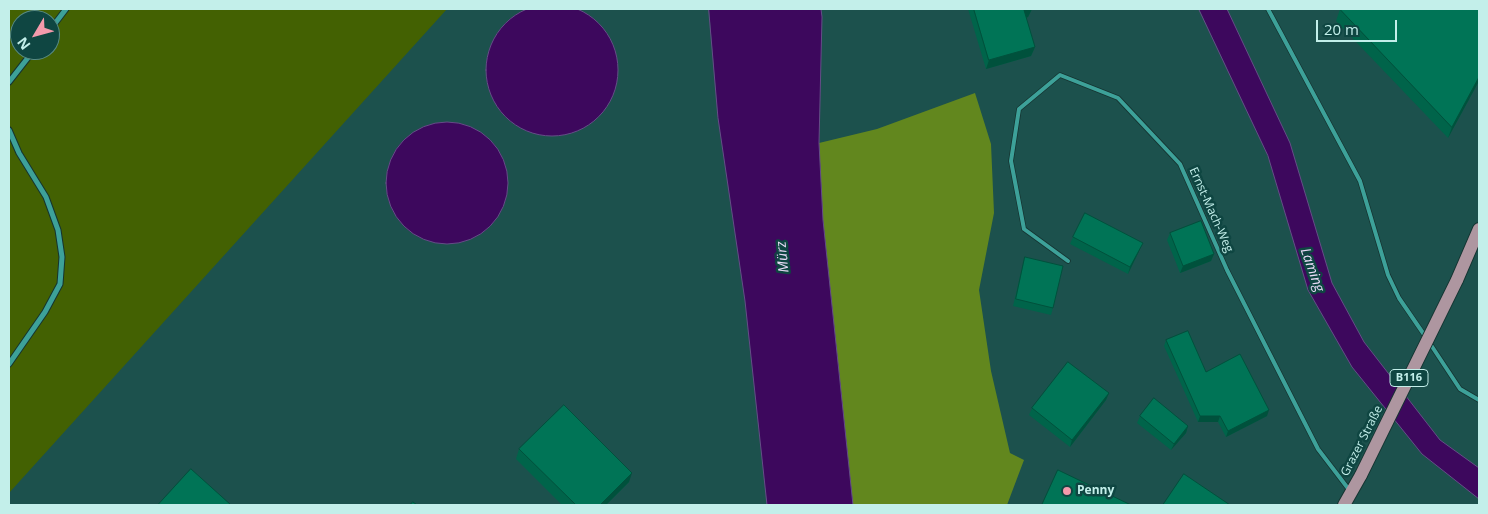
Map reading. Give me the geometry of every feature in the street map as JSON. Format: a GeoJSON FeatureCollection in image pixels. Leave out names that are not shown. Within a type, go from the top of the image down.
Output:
{"type":"FeatureCollection","features":[{"type":"Feature","properties":{"kind":"main road","name":"Grazer Straße"},"geometry":{"type":"LineString","coordinates":[[1344,505],[1361,475],[1457,280],[1479,229]]}},
{"type":"Feature","properties":{"kind":"street"},"geometry":{"type":"LineString","coordinates":[[9,82],[26,60]]}},
{"type":"Feature","properties":{"kind":"street"},"geometry":{"type":"LineString","coordinates":[[9,130],[19,153],[46,197],[58,230],[62,257],[60,284],[45,312],[9,364]]}},
{"type":"Feature","properties":{"kind":"lane"},"geometry":{"type":"LineString","coordinates":[[1268,9],[1360,181],[1388,275],[1399,298],[1460,389],[1479,400]]}},
{"type":"Feature","properties":{"kind":"lane","name":"Ernst-Mach-Weg"},"geometry":{"type":"LineString","coordinates":[[1068,261],[1024,229],[1011,161],[1019,109],[1060,75],[1118,98],[1180,164],[1227,270],[1318,449],[1351,492]]}},
{"type":"Feature","properties":{"kind":"green space"},"geometry":{"type":"Polygon","coordinates":[[[9,9],[447,9],[9,493],[9,9]]]}},
{"type":"Feature","properties":{"kind":"green space"},"geometry":{"type":"Polygon","coordinates":[[[975,93],[991,144],[994,213],[979,290],[991,371],[1010,453],[1024,460],[1007,505],[853,505],[823,220],[819,143],[877,129],[975,93]]]}},
{"type":"Feature","properties":{"kind":"water"},"geometry":{"type":"Polygon","coordinates":[[[552,4],[565,5],[577,9],[599,23],[613,45],[617,57],[617,83],[613,95],[599,117],[577,131],[565,135],[552,136],[539,135],[527,131],[505,117],[491,95],[487,83],[486,70],[487,57],[491,45],[505,23],[527,9],[539,5],[552,4]]]}},
{"type":"Feature","properties":{"kind":"water","name":"Mürz"},"geometry":{"type":"Polygon","coordinates":[[[709,9],[821,9],[819,143],[823,220],[853,505],[767,505],[745,301],[718,118],[709,9]]]}},
{"type":"Feature","properties":{"kind":"water","name":"Laming"},"geometry":{"type":"Polygon","coordinates":[[[1199,9],[1227,9],[1290,143],[1332,283],[1364,342],[1440,440],[1479,468],[1479,499],[1422,454],[1352,367],[1308,290],[1268,156],[1199,9]]]}},
{"type":"Feature","properties":{"kind":"water"},"geometry":{"type":"Polygon","coordinates":[[[447,122],[459,123],[470,127],[481,132],[490,140],[498,149],[503,160],[507,171],[507,195],[503,206],[498,217],[490,226],[481,234],[470,239],[459,243],[447,244],[435,243],[424,239],[413,234],[404,226],[396,217],[391,206],[387,195],[386,183],[387,171],[391,160],[396,149],[404,140],[413,132],[424,127],[435,123],[447,122]]]}},
{"type":"Feature","properties":{"kind":"building"},"geometry":{"type":"Polygon","coordinates":[[[974,9],[1029,9],[1024,10],[1035,47],[989,60],[974,9]]]}},
{"type":"Feature","properties":{"kind":"building"},"geometry":{"type":"Polygon","coordinates":[[[1340,9],[1479,9],[1479,77],[1452,127],[1340,9]]]}},
{"type":"Feature","properties":{"kind":"building"},"geometry":{"type":"Polygon","coordinates":[[[1085,213],[1143,243],[1130,267],[1073,237],[1085,213]]]}},
{"type":"Feature","properties":{"kind":"building"},"geometry":{"type":"Polygon","coordinates":[[[1201,221],[1214,254],[1183,266],[1170,233],[1201,221]]]}},
{"type":"Feature","properties":{"kind":"building"},"geometry":{"type":"Polygon","coordinates":[[[1025,257],[1063,266],[1053,308],[1016,299],[1025,257]]]}},
{"type":"Feature","properties":{"kind":"building"},"geometry":{"type":"Polygon","coordinates":[[[1188,331],[1206,372],[1240,354],[1269,410],[1228,431],[1220,416],[1200,416],[1166,340],[1188,331]]]}},
{"type":"Feature","properties":{"kind":"building"},"geometry":{"type":"Polygon","coordinates":[[[1068,362],[1109,393],[1072,440],[1032,408],[1068,362]]]}},
{"type":"Feature","properties":{"kind":"building"},"geometry":{"type":"Polygon","coordinates":[[[1154,398],[1188,426],[1174,444],[1140,416],[1154,398]]]}},
{"type":"Feature","properties":{"kind":"building"},"geometry":{"type":"Polygon","coordinates":[[[564,405],[632,473],[600,505],[576,505],[519,449],[564,405]]]}},
{"type":"Feature","properties":{"kind":"building"},"geometry":{"type":"Polygon","coordinates":[[[191,469],[231,505],[158,505],[191,469]]]}},
{"type":"Feature","properties":{"kind":"building","name":"Penny"},"geometry":{"type":"Polygon","coordinates":[[[1058,470],[1131,505],[1042,505],[1058,470]]]}},
{"type":"Feature","properties":{"kind":"building"},"geometry":{"type":"Polygon","coordinates":[[[1184,474],[1230,505],[1163,505],[1184,474]]]}},
{"type":"Feature","properties":{"kind":"place","name":"Penny"},"geometry":{"type":"Point","coordinates":[1067,491]}}]}
